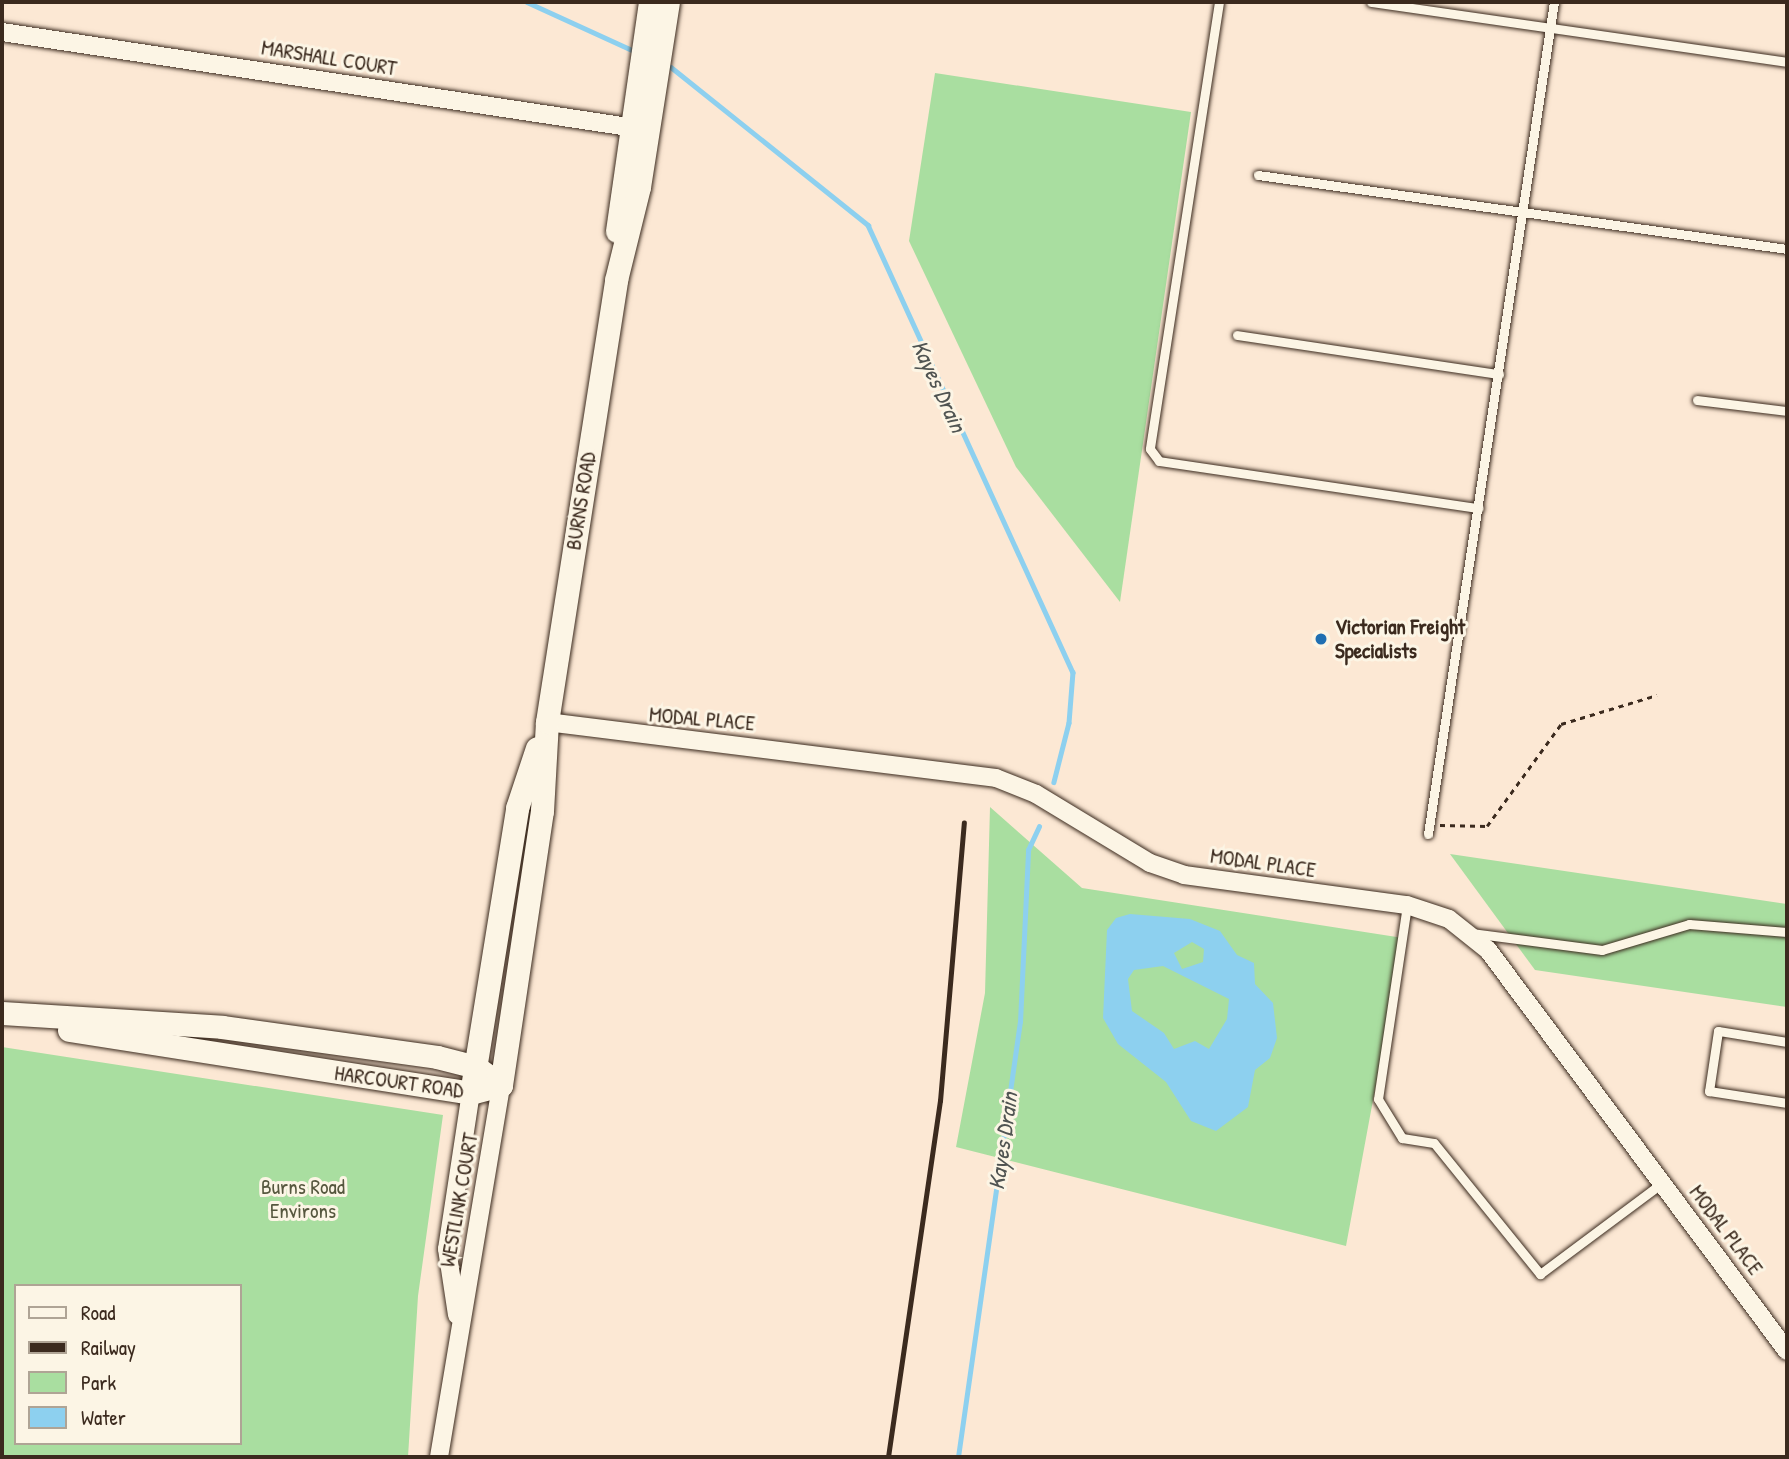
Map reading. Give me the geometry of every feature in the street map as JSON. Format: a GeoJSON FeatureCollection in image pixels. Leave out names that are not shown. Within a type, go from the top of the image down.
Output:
{"type":"FeatureCollection","features":[{"type":"Feature","properties":{"kind":"street","name":"BURNS ROAD"},"geometry":{"type":"LineString","coordinates":[[501,1085],[542,811],[547,722],[639,128],[650,2]]}},
{"type":"Feature","properties":{"kind":"street","name":"BURNS ROAD"},"geometry":{"type":"LineString","coordinates":[[639,128],[668,2]]}},
{"type":"Feature","properties":{"kind":"street","name":"MARSHALL COURT"},"geometry":{"type":"LineString","coordinates":[[2,32],[639,128]]}},
{"type":"Feature","properties":{"kind":"street","name":"BURNS ROAD"},"geometry":{"type":"LineString","coordinates":[[471,1093],[517,808],[547,722]]}},
{"type":"Feature","properties":{"kind":"street","name":"MODAL PLACE"},"geometry":{"type":"LineString","coordinates":[[547,722],[996,778],[1036,794],[1150,863],[1184,875],[1408,905],[1469,932],[1787,1351]]}},
{"type":"Feature","properties":{"kind":"street","name":"HARCOURT ROAD"},"geometry":{"type":"LineString","coordinates":[[2,1015],[222,1027],[475,1067],[501,1085]]}},
{"type":"Feature","properties":{"kind":"street","name":"HARCOURT ROAD"},"geometry":{"type":"LineString","coordinates":[[2,1015],[471,1093],[501,1085]]}},
{"type":"Feature","properties":{"kind":"street","name":"WESTLINK COURT"},"geometry":{"type":"LineString","coordinates":[[439,1457],[458,1322],[475,1256],[501,1085]]}},
{"type":"Feature","properties":{"kind":"street","name":"WESTLINK COURT"},"geometry":{"type":"LineString","coordinates":[[458,1322],[447,1249],[471,1093]]}},
{"type":"Feature","properties":{"kind":"lane"},"geometry":{"type":"LineString","coordinates":[[1219,2],[1150,449],[1159,461],[1479,508]]}},
{"type":"Feature","properties":{"kind":"lane"},"geometry":{"type":"LineString","coordinates":[[1371,2],[1787,62]]}},
{"type":"Feature","properties":{"kind":"lane"},"geometry":{"type":"LineString","coordinates":[[1428,834],[1555,2]]}},
{"type":"Feature","properties":{"kind":"lane"},"geometry":{"type":"LineString","coordinates":[[1258,175],[1524,209],[1787,249]]}},
{"type":"Feature","properties":{"kind":"lane"},"geometry":{"type":"LineString","coordinates":[[1237,335],[1499,374]]}},
{"type":"Feature","properties":{"kind":"lane"},"geometry":{"type":"LineString","coordinates":[[1697,400],[1787,411]]}},
{"type":"Feature","properties":{"kind":"lane"},"geometry":{"type":"LineString","coordinates":[[1408,905],[1378,1099],[1402,1138],[1434,1143],[1540,1274],[1662,1183]]}},
{"type":"Feature","properties":{"kind":"lane"},"geometry":{"type":"LineString","coordinates":[[1469,932],[1602,950],[1689,924],[1787,932]]}},
{"type":"Feature","properties":{"kind":"lane"},"geometry":{"type":"LineString","coordinates":[[1787,1042],[1718,1031],[1709,1091],[1787,1103]]}},
{"type":"Feature","properties":{"kind":"path"},"geometry":{"type":"LineString","coordinates":[[1430,824],[1487,826],[1561,724],[1657,695]]}},
{"type":"Feature","properties":{"kind":"green space"},"geometry":{"type":"Polygon","coordinates":[[[935,73],[1191,112],[1120,602],[1016,467],[909,241],[935,73]]]}},
{"type":"Feature","properties":{"kind":"green space"},"geometry":{"type":"Polygon","coordinates":[[[990,807],[1082,888],[1403,938],[1346,1246],[956,1147],[985,993],[990,807]]]}},
{"type":"Feature","properties":{"kind":"green space"},"geometry":{"type":"Polygon","coordinates":[[[1450,854],[1787,904],[1787,1007],[1535,970],[1450,854]]]}},
{"type":"Feature","properties":{"kind":"green space","name":"Burns Road Environs"},"geometry":{"type":"Polygon","coordinates":[[[2,1047],[443,1115],[418,1296],[408,1457],[2,1457],[2,1047]]]}},
{"type":"Feature","properties":{"kind":"water"},"geometry":{"type":"Polygon","coordinates":[[[1130,914],[1190,919],[1220,931],[1237,955],[1254,963],[1255,984],[1273,1003],[1277,1038],[1270,1058],[1255,1070],[1248,1107],[1216,1131],[1191,1121],[1166,1082],[1118,1044],[1103,1018],[1107,930],[1116,918],[1130,914]],[[1192,942],[1174,953],[1182,969],[1203,962],[1204,949],[1192,942]],[[1163,966],[1134,970],[1128,979],[1132,1011],[1164,1033],[1174,1049],[1195,1041],[1209,1049],[1227,1019],[1229,999],[1163,966]]]}},
{"type":"Feature","properties":{"kind":"waterway","name":"Kayes Drain"},"geometry":{"type":"LineString","coordinates":[[527,2],[632,50]]}},
{"type":"Feature","properties":{"kind":"waterway","name":"Kayes Drain"},"geometry":{"type":"LineString","coordinates":[[671,67],[868,225],[1073,672],[1069,723],[1054,782]]}},
{"type":"Feature","properties":{"kind":"waterway","name":"Kayes Drain"},"geometry":{"type":"LineString","coordinates":[[958,1457],[1020,1022],[1028,850],[1039,826]]}},
{"type":"Feature","properties":{"kind":"railway"},"geometry":{"type":"LineString","coordinates":[[888,1457],[940,1101],[964,823]]}},
{"type":"Feature","properties":{"kind":"place","name":"Victorian Freight Specialists"},"geometry":{"type":"Point","coordinates":[1321,639]}}]}
